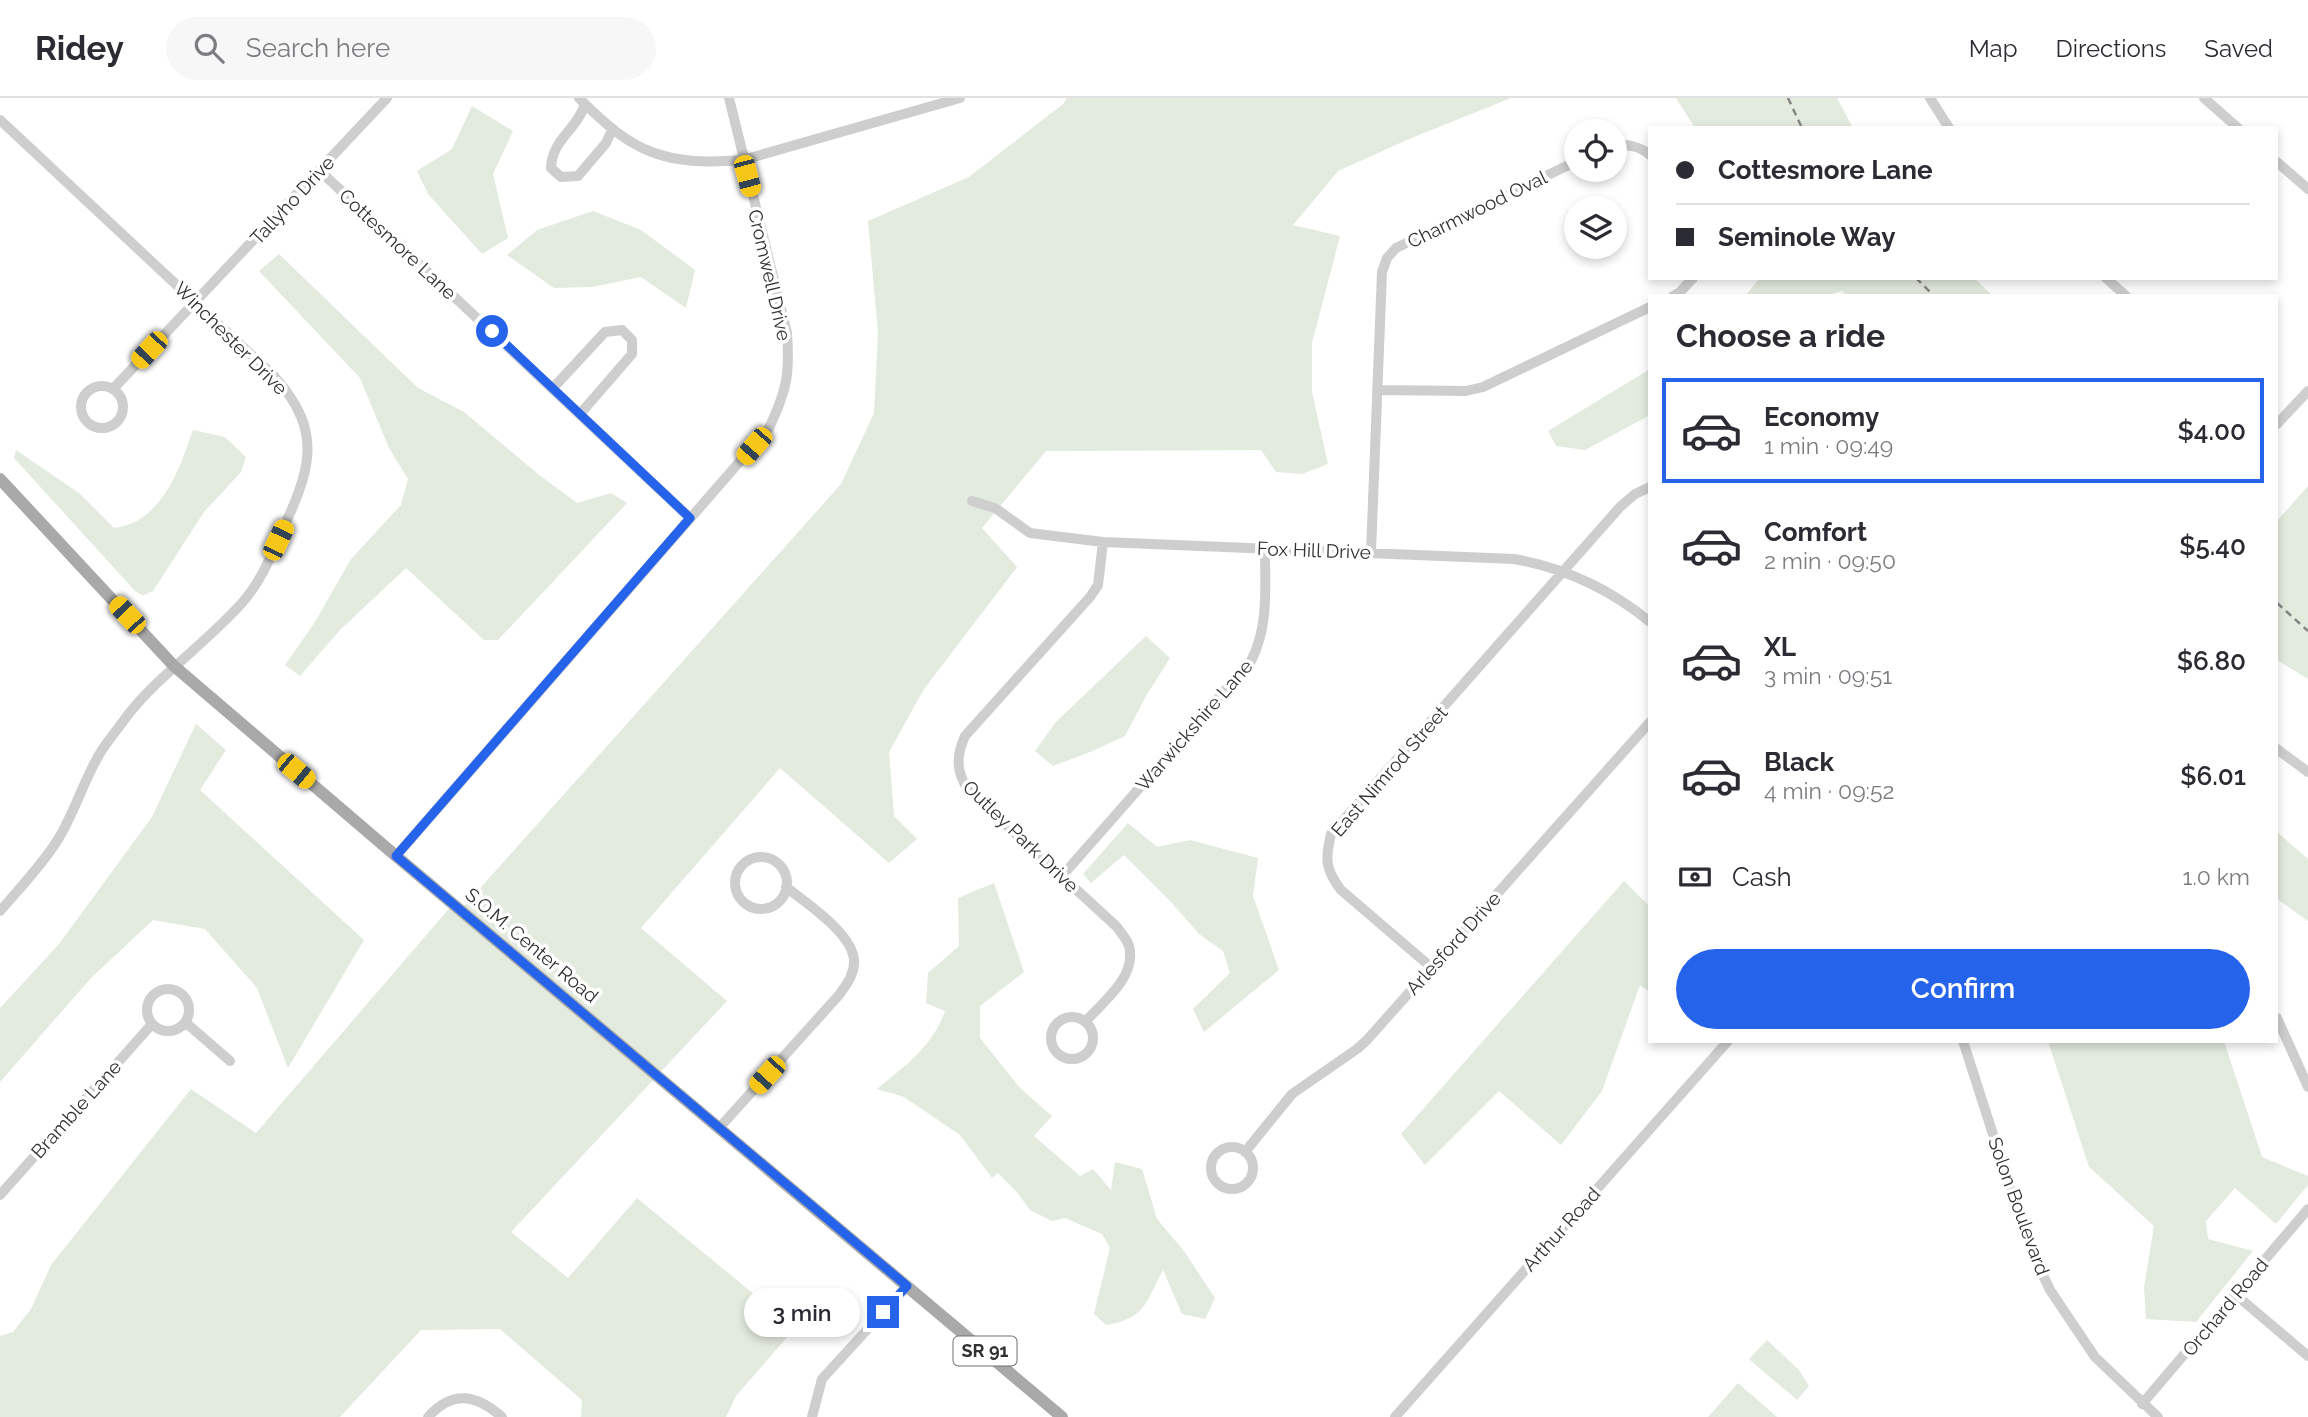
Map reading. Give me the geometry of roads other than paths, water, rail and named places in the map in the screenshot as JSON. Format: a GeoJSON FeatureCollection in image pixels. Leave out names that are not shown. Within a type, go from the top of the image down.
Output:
{"type":"FeatureCollection","features":[{"type":"Feature","properties":{"kind":"main road","name":"S.O.M. Center Road"},"geometry":{"type":"LineString","coordinates":[[0,479],[174,666],[1062,1417]]}},
{"type":"Feature","properties":{"kind":"street","name":"Tallyho Drive"},"geometry":{"type":"LineString","coordinates":[[113,389],[387,98]]}},
{"type":"Feature","properties":{"kind":"street","name":"Cromwell Drive"},"geometry":{"type":"LineString","coordinates":[[396,856],[769,428],[787,387],[787,333],[729,98]]}},
{"type":"Feature","properties":{"kind":"street"},"geometry":{"type":"LineString","coordinates":[[582,101],[612,130],[658,156],[706,163],[743,160],[960,98]]}},
{"type":"Feature","properties":{"kind":"street"},"geometry":{"type":"LineString","coordinates":[[1930,98],[1948,126]]}},
{"type":"Feature","properties":{"kind":"street"},"geometry":{"type":"LineString","coordinates":[[2204,98],[2236,126]]}},
{"type":"Feature","properties":{"kind":"street"},"geometry":{"type":"LineString","coordinates":[[582,101],[582,114],[551,153],[551,168],[561,177],[578,176],[606,144],[612,130]]}},
{"type":"Feature","properties":{"kind":"street","name":"Winchester Drive"},"geometry":{"type":"LineString","coordinates":[[0,120],[288,391],[306,430],[308,452],[307,471],[299,495],[258,584],[239,606],[174,666],[129,713],[99,755],[58,839],[0,911]]}},
{"type":"Feature","properties":{"kind":"street"},"geometry":{"type":"LineString","coordinates":[[1627,145],[1648,154]]}},
{"type":"Feature","properties":{"kind":"street"},"geometry":{"type":"LineString","coordinates":[[2278,163],[2308,189]]}},
{"type":"Feature","properties":{"kind":"street","name":"Charmwood Oval"},"geometry":{"type":"LineString","coordinates":[[1371,552],[1382,272],[1387,258],[1396,248],[1564,167]]}},
{"type":"Feature","properties":{"kind":"street","name":"Cottesmore Lane"},"geometry":{"type":"LineString","coordinates":[[320,171],[690,518]]}},
{"type":"Feature","properties":{"kind":"street"},"geometry":{"type":"LineString","coordinates":[[1676,294],[1691,280]]}},
{"type":"Feature","properties":{"kind":"street"},"geometry":{"type":"LineString","coordinates":[[2108,280],[2124,294]]}},
{"type":"Feature","properties":{"kind":"street"},"geometry":{"type":"LineString","coordinates":[[1377,390],[1466,391],[1483,387],[1648,308]]}},
{"type":"Feature","properties":{"kind":"street"},"geometry":{"type":"LineString","coordinates":[[553,388],[605,332],[622,330],[632,340],[632,355],[579,414]]}},
{"type":"Feature","properties":{"kind":"street"},"geometry":{"type":"LineString","coordinates":[[2278,423],[2308,390]]}},
{"type":"Feature","properties":{"kind":"street"},"geometry":{"type":"LineString","coordinates":[[1564,572],[1620,507],[1635,494],[1648,488]]}},
{"type":"Feature","properties":{"kind":"street","name":"Fox Hill Drive"},"geometry":{"type":"LineString","coordinates":[[972,500],[995,508],[1030,533],[1103,542],[1514,559],[1564,572],[1604,589],[1648,621]]}},
{"type":"Feature","properties":{"kind":"street","name":"Outley Park Drive"},"geometry":{"type":"LineString","coordinates":[[1086,1021],[1124,978],[1130,961],[1129,944],[1117,927],[968,790],[959,775],[959,748],[965,736],[1090,597],[1098,585],[1103,542]]}},
{"type":"Feature","properties":{"kind":"street","name":"Warwickshire Lane"},"geometry":{"type":"LineString","coordinates":[[1062,876],[1251,661],[1259,647],[1264,628],[1265,548]]}},
{"type":"Feature","properties":{"kind":"street","name":"East Nimrod Street"},"geometry":{"type":"LineString","coordinates":[[1432,968],[1341,890],[1329,875],[1326,856],[1331,834],[1564,572]]}},
{"type":"Feature","properties":{"kind":"street","name":"Arlesford Drive"},"geometry":{"type":"LineString","coordinates":[[1245,1152],[1292,1094],[1357,1049],[1648,724]]}},
{"type":"Feature","properties":{"kind":"street"},"geometry":{"type":"LineString","coordinates":[[2278,750],[2308,772]]}},
{"type":"Feature","properties":{"kind":"street"},"geometry":{"type":"LineString","coordinates":[[720,1127],[839,995],[850,979],[854,960],[849,942],[786,887],[783,870],[770,859],[753,858],[745,862],[736,876],[735,884],[741,900],[755,908],[772,906],[784,895],[786,887]]}},
{"type":"Feature","properties":{"kind":"street"},"geometry":{"type":"LineString","coordinates":[[163,989],[177,991],[183,995],[189,1008],[186,1022],[169,1031],[157,1028],[152,1024],[147,1010],[148,1003],[163,989]]}},
{"type":"Feature","properties":{"kind":"street"},"geometry":{"type":"LineString","coordinates":[[1072,1016],[1086,1021],[1093,1033],[1091,1047],[1087,1052],[1075,1059],[1068,1059],[1056,1052],[1050,1039],[1054,1025],[1059,1020],[1072,1016]]}},
{"type":"Feature","properties":{"kind":"street"},"geometry":{"type":"LineString","coordinates":[[2278,1020],[2308,1087]]}},
{"type":"Feature","properties":{"kind":"street"},"geometry":{"type":"LineString","coordinates":[[186,1022],[230,1061]]}},
{"type":"Feature","properties":{"kind":"street","name":"Bramble Lane"},"geometry":{"type":"LineString","coordinates":[[0,1195],[152,1024]]}},
{"type":"Feature","properties":{"kind":"street","name":"Arthur Road"},"geometry":{"type":"LineString","coordinates":[[1395,1417],[1726,1043]]}},
{"type":"Feature","properties":{"kind":"street","name":"Solon Boulevard"},"geometry":{"type":"LineString","coordinates":[[1964,1043],[2017,1209],[2033,1254],[2050,1290],[2095,1357],[2158,1417]]}},
{"type":"Feature","properties":{"kind":"street","name":"Orchard Road"},"geometry":{"type":"LineString","coordinates":[[2142,1404],[2308,1209]]}},
{"type":"Feature","properties":{"kind":"street"},"geometry":{"type":"LineString","coordinates":[[812,1417],[822,1380],[907,1286]]}},
{"type":"Feature","properties":{"kind":"street"},"geometry":{"type":"LineString","coordinates":[[2236,1295],[2308,1356]]}},
{"type":"Feature","properties":{"kind":"street"},"geometry":{"type":"LineString","coordinates":[[428,1417],[448,1400],[464,1398],[475,1399],[490,1406],[502,1417]]}},
{"type":"Feature","properties":{"kind":"railway"},"geometry":{"type":"LineString","coordinates":[[1788,98],[1801,126]]}},
{"type":"Feature","properties":{"kind":"railway"},"geometry":{"type":"LineString","coordinates":[[1918,280],[1932,294]]}},
{"type":"Feature","properties":{"kind":"railway"},"geometry":{"type":"LineString","coordinates":[[2278,604],[2308,631]]}}]}
